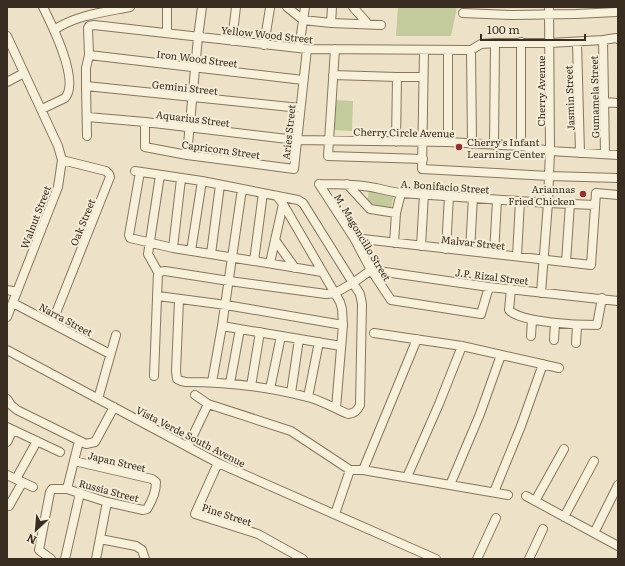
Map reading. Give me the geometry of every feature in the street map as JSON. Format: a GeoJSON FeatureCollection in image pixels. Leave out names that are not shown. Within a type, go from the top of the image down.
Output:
{"type":"FeatureCollection","features":[{"type":"Feature","properties":{"kind":"street"},"geometry":{"type":"LineString","coordinates":[[42,109],[65,98],[68,95],[69,90],[68,64],[43,7]]}},
{"type":"Feature","properties":{"kind":"street"},"geometry":{"type":"LineString","coordinates":[[54,30],[69,21],[102,12],[130,7]]}},
{"type":"Feature","properties":{"kind":"street"},"geometry":{"type":"LineString","coordinates":[[166,33],[167,7]]}},
{"type":"Feature","properties":{"kind":"street"},"geometry":{"type":"LineString","coordinates":[[187,155],[202,7]]}},
{"type":"Feature","properties":{"kind":"street"},"geometry":{"type":"LineString","coordinates":[[232,41],[236,7]]}},
{"type":"Feature","properties":{"kind":"street"},"geometry":{"type":"LineString","coordinates":[[287,7],[303,20],[331,23],[367,23],[381,25]]}},
{"type":"Feature","properties":{"kind":"street","name":"Aries Street"},"geometry":{"type":"LineString","coordinates":[[294,169],[303,80],[303,20],[305,7]]}},
{"type":"Feature","properties":{"kind":"street"},"geometry":{"type":"LineString","coordinates":[[331,23],[332,7]]}},
{"type":"Feature","properties":{"kind":"street"},"geometry":{"type":"LineString","coordinates":[[353,7],[367,23]]}},
{"type":"Feature","properties":{"kind":"street"},"geometry":{"type":"LineString","coordinates":[[264,45],[270,8]]}},
{"type":"Feature","properties":{"kind":"street"},"geometry":{"type":"LineString","coordinates":[[462,13],[489,10],[602,10],[616,12]]}},
{"type":"Feature","properties":{"kind":"street","name":"Cherry Avenue"},"geometry":{"type":"LineString","coordinates":[[541,293],[548,203],[550,151],[549,11]]}},
{"type":"Feature","properties":{"kind":"street","name":"Yellow Wood Street"},"geometry":{"type":"LineString","coordinates":[[89,55],[89,26],[94,25],[264,45],[335,49],[471,50],[481,44],[521,42],[550,43],[618,39]]}},
{"type":"Feature","properties":{"kind":"street","name":"Walnut Street"},"geometry":{"type":"LineString","coordinates":[[7,36],[42,109],[58,146],[62,160],[58,187],[7,317]]}},
{"type":"Feature","properties":{"kind":"street","name":"Gumamela Street"},"geometry":{"type":"LineString","coordinates":[[603,40],[605,154]]}},
{"type":"Feature","properties":{"kind":"street"},"geometry":{"type":"LineString","coordinates":[[521,42],[521,146]]}},
{"type":"Feature","properties":{"kind":"street","name":"Jasmin Street"},"geometry":{"type":"LineString","coordinates":[[577,42],[580,153]]}},
{"type":"Feature","properties":{"kind":"street"},"geometry":{"type":"LineString","coordinates":[[494,145],[495,43]]}},
{"type":"Feature","properties":{"kind":"street"},"geometry":{"type":"LineString","coordinates":[[335,49],[328,156],[423,159]]}},
{"type":"Feature","properties":{"kind":"street"},"geometry":{"type":"LineString","coordinates":[[424,50],[422,169],[618,178]]}},
{"type":"Feature","properties":{"kind":"street"},"geometry":{"type":"LineString","coordinates":[[448,50],[448,142]]}},
{"type":"Feature","properties":{"kind":"street"},"geometry":{"type":"LineString","coordinates":[[471,50],[472,144]]}},
{"type":"Feature","properties":{"kind":"street"},"geometry":{"type":"LineString","coordinates":[[87,136],[88,117],[86,68],[89,55]]}},
{"type":"Feature","properties":{"kind":"street","name":"Iron Wood Street"},"geometry":{"type":"LineString","coordinates":[[89,55],[303,80]]}},
{"type":"Feature","properties":{"kind":"street"},"geometry":{"type":"LineString","coordinates":[[7,82],[24,73]]}},
{"type":"Feature","properties":{"kind":"street"},"geometry":{"type":"LineString","coordinates":[[333,75],[423,77]]}},
{"type":"Feature","properties":{"kind":"street"},"geometry":{"type":"LineString","coordinates":[[396,142],[397,77]]}},
{"type":"Feature","properties":{"kind":"street","name":"Gemini Street"},"geometry":{"type":"LineString","coordinates":[[86,86],[300,108]]}},
{"type":"Feature","properties":{"kind":"street"},"geometry":{"type":"LineString","coordinates":[[604,102],[618,103]]}},
{"type":"Feature","properties":{"kind":"street","name":"Aquarius Street"},"geometry":{"type":"LineString","coordinates":[[88,117],[145,122],[296,140],[329,141]]}},
{"type":"Feature","properties":{"kind":"street","name":"Capricorn Street"},"geometry":{"type":"LineString","coordinates":[[145,122],[145,147],[187,155],[294,169]]}},
{"type":"Feature","properties":{"kind":"street","name":"Cherry Circle Avenue"},"geometry":{"type":"LineString","coordinates":[[329,141],[448,142],[521,146],[550,151],[618,155]]}},
{"type":"Feature","properties":{"kind":"street","name":"Oak Street"},"geometry":{"type":"LineString","coordinates":[[52,323],[110,177],[106,171],[62,160]]}},
{"type":"Feature","properties":{"kind":"street"},"geometry":{"type":"LineString","coordinates":[[179,300],[176,371],[177,379],[186,382],[230,383],[270,389],[308,398],[348,414],[354,413],[360,404],[362,304],[360,294],[303,203],[298,200],[263,192],[202,181],[137,172],[129,236],[150,243],[173,248],[322,272]]}},
{"type":"Feature","properties":{"kind":"street"},"geometry":{"type":"LineString","coordinates":[[154,376],[158,272],[148,254],[160,175]]}},
{"type":"Feature","properties":{"kind":"street"},"geometry":{"type":"LineString","coordinates":[[173,248],[181,179]]}},
{"type":"Feature","properties":{"kind":"street"},"geometry":{"type":"LineString","coordinates":[[191,251],[202,181]]}},
{"type":"Feature","properties":{"kind":"street","name":"A. Bonifacio Street"},"geometry":{"type":"LineString","coordinates":[[319,184],[347,184],[401,193],[595,205]]}},
{"type":"Feature","properties":{"kind":"street","name":"M. Magoncillo Street"},"geometry":{"type":"LineString","coordinates":[[319,184],[354,238],[371,270],[391,300],[481,314],[489,287]]}},
{"type":"Feature","properties":{"kind":"street"},"geometry":{"type":"LineString","coordinates":[[347,184],[370,209],[396,213]]}},
{"type":"Feature","properties":{"kind":"street"},"geometry":{"type":"LineString","coordinates":[[211,254],[220,185]]}},
{"type":"Feature","properties":{"kind":"street"},"geometry":{"type":"LineString","coordinates":[[212,382],[226,305],[242,189]]}},
{"type":"Feature","properties":{"kind":"street"},"geometry":{"type":"LineString","coordinates":[[254,261],[263,192]]}},
{"type":"Feature","properties":{"kind":"street"},"geometry":{"type":"LineString","coordinates":[[595,205],[596,192],[618,194]]}},
{"type":"Feature","properties":{"kind":"street"},"geometry":{"type":"LineString","coordinates":[[394,243],[396,213],[401,193]]}},
{"type":"Feature","properties":{"kind":"street"},"geometry":{"type":"LineString","coordinates":[[421,246],[424,194]]}},
{"type":"Feature","properties":{"kind":"street"},"geometry":{"type":"LineString","coordinates":[[277,196],[335,293],[342,309],[342,346],[336,408]]}},
{"type":"Feature","properties":{"kind":"street"},"geometry":{"type":"LineString","coordinates":[[446,248],[449,196]]}},
{"type":"Feature","properties":{"kind":"street"},"geometry":{"type":"LineString","coordinates":[[470,251],[473,197]]}},
{"type":"Feature","properties":{"kind":"street"},"geometry":{"type":"LineString","coordinates":[[494,254],[497,200]]}},
{"type":"Feature","properties":{"kind":"street"},"geometry":{"type":"LineString","coordinates":[[517,256],[520,201]]}},
{"type":"Feature","properties":{"kind":"street"},"geometry":{"type":"LineString","coordinates":[[270,263],[283,204]]}},
{"type":"Feature","properties":{"kind":"street"},"geometry":{"type":"LineString","coordinates":[[566,262],[570,204]]}},
{"type":"Feature","properties":{"kind":"street","name":"Malvar Street"},"geometry":{"type":"LineString","coordinates":[[354,238],[591,265],[595,205]]}},
{"type":"Feature","properties":{"kind":"street"},"geometry":{"type":"LineString","coordinates":[[275,240],[295,268]]}},
{"type":"Feature","properties":{"kind":"street"},"geometry":{"type":"LineString","coordinates":[[158,272],[165,271],[326,294],[335,293],[354,283],[371,270]]}},
{"type":"Feature","properties":{"kind":"street","name":"J.P. Rizal Street"},"geometry":{"type":"LineString","coordinates":[[371,270],[489,287],[610,300]]}},
{"type":"Feature","properties":{"kind":"street"},"geometry":{"type":"LineString","coordinates":[[511,289],[509,310],[511,313],[532,320],[578,326],[597,325],[610,300]]}},
{"type":"Feature","properties":{"kind":"street"},"geometry":{"type":"LineString","coordinates":[[7,290],[16,292]]}},
{"type":"Feature","properties":{"kind":"street"},"geometry":{"type":"LineString","coordinates":[[158,296],[179,300],[226,305],[343,325]]}},
{"type":"Feature","properties":{"kind":"street","name":"Narra Street"},"geometry":{"type":"LineString","coordinates":[[13,303],[110,354]]}},
{"type":"Feature","properties":{"kind":"street"},"geometry":{"type":"LineString","coordinates":[[531,336],[532,320]]}},
{"type":"Feature","properties":{"kind":"street"},"geometry":{"type":"LineString","coordinates":[[554,340],[556,323]]}},
{"type":"Feature","properties":{"kind":"street"},"geometry":{"type":"LineString","coordinates":[[222,326],[342,346]]}},
{"type":"Feature","properties":{"kind":"street"},"geometry":{"type":"LineString","coordinates":[[576,342],[578,326]]}},
{"type":"Feature","properties":{"kind":"street"},"geometry":{"type":"LineString","coordinates":[[230,383],[240,329]]}},
{"type":"Feature","properties":{"kind":"street"},"geometry":{"type":"LineString","coordinates":[[251,386],[260,332]]}},
{"type":"Feature","properties":{"kind":"street"},"geometry":{"type":"LineString","coordinates":[[374,333],[462,346],[559,368]]}},
{"type":"Feature","properties":{"kind":"street"},"geometry":{"type":"LineString","coordinates":[[98,399],[116,335]]}},
{"type":"Feature","properties":{"kind":"street"},"geometry":{"type":"LineString","coordinates":[[270,389],[281,336]]}},
{"type":"Feature","properties":{"kind":"street"},"geometry":{"type":"LineString","coordinates":[[290,393],[299,339]]}},
{"type":"Feature","properties":{"kind":"street"},"geometry":{"type":"LineString","coordinates":[[363,470],[417,339]]}},
{"type":"Feature","properties":{"kind":"street"},"geometry":{"type":"LineString","coordinates":[[308,398],[319,342]]}},
{"type":"Feature","properties":{"kind":"street"},"geometry":{"type":"LineString","coordinates":[[407,477],[439,404],[462,346]]}},
{"type":"Feature","properties":{"kind":"street","name":"Vista Verde South Avenue"},"geometry":{"type":"LineString","coordinates":[[7,350],[218,463],[334,514],[423,557],[436,559]]}},
{"type":"Feature","properties":{"kind":"street"},"geometry":{"type":"LineString","coordinates":[[450,485],[480,414],[501,355]]}},
{"type":"Feature","properties":{"kind":"street"},"geometry":{"type":"LineString","coordinates":[[494,492],[521,426],[543,364]]}},
{"type":"Feature","properties":{"kind":"street"},"geometry":{"type":"LineString","coordinates":[[195,395],[208,404],[291,431],[350,470],[363,470],[508,495]]}},
{"type":"Feature","properties":{"kind":"street"},"geometry":{"type":"LineString","coordinates":[[7,399],[17,410],[86,444],[95,442],[114,407]]}},
{"type":"Feature","properties":{"kind":"street"},"geometry":{"type":"LineString","coordinates":[[188,446],[208,404]]}},
{"type":"Feature","properties":{"kind":"street"},"geometry":{"type":"LineString","coordinates":[[7,442],[10,428],[60,452]]}},
{"type":"Feature","properties":{"kind":"street"},"geometry":{"type":"LineString","coordinates":[[9,506],[37,441]]}},
{"type":"Feature","properties":{"kind":"street"},"geometry":{"type":"LineString","coordinates":[[51,559],[39,550],[46,492],[56,488],[67,489],[78,445]]}},
{"type":"Feature","properties":{"kind":"street"},"geometry":{"type":"LineString","coordinates":[[535,501],[564,449]]}},
{"type":"Feature","properties":{"kind":"street","name":"Japan Street"},"geometry":{"type":"LineString","coordinates":[[74,461],[152,479],[156,482],[156,489],[147,509]]}},
{"type":"Feature","properties":{"kind":"street"},"geometry":{"type":"LineString","coordinates":[[564,517],[594,461]]}},
{"type":"Feature","properties":{"kind":"street","name":"Pine Street"},"geometry":{"type":"LineString","coordinates":[[218,463],[195,514],[258,534],[303,559]]}},
{"type":"Feature","properties":{"kind":"street"},"geometry":{"type":"LineString","coordinates":[[334,514],[350,470]]}},
{"type":"Feature","properties":{"kind":"street"},"geometry":{"type":"LineString","coordinates":[[7,475],[33,487]]}},
{"type":"Feature","properties":{"kind":"street"},"geometry":{"type":"LineString","coordinates":[[594,533],[618,485]]}},
{"type":"Feature","properties":{"kind":"street","name":"Russia Street"},"geometry":{"type":"LineString","coordinates":[[67,489],[107,502],[143,510],[147,509]]}},
{"type":"Feature","properties":{"kind":"street"},"geometry":{"type":"LineString","coordinates":[[65,559],[80,494]]}},
{"type":"Feature","properties":{"kind":"street"},"geometry":{"type":"LineString","coordinates":[[526,496],[618,546]]}},
{"type":"Feature","properties":{"kind":"street"},"geometry":{"type":"LineString","coordinates":[[96,559],[107,502]]}},
{"type":"Feature","properties":{"kind":"street"},"geometry":{"type":"LineString","coordinates":[[477,559],[496,518]]}},
{"type":"Feature","properties":{"kind":"street"},"geometry":{"type":"LineString","coordinates":[[529,559],[543,529]]}},
{"type":"Feature","properties":{"kind":"street"},"geometry":{"type":"LineString","coordinates":[[100,539],[136,546],[142,550],[145,559]]}},
{"type":"Feature","properties":{"kind":"green space"},"geometry":{"type":"Polygon","coordinates":[[[398,7],[457,7],[451,36],[396,36],[398,7]]]}},
{"type":"Feature","properties":{"kind":"green space"},"geometry":{"type":"Polygon","coordinates":[[[334,100],[353,101],[352,131],[333,130],[334,100]]]}},
{"type":"Feature","properties":{"kind":"green space"},"geometry":{"type":"Polygon","coordinates":[[[369,190],[394,195],[391,208],[367,203],[369,190]]]}},
{"type":"Feature","properties":{"kind":"place","name":"Cherry's Infant Learning Center"},"geometry":{"type":"Point","coordinates":[459,147]}},
{"type":"Feature","properties":{"kind":"place","name":"Ariannas Fried Chicken"},"geometry":{"type":"Point","coordinates":[583,194]}}]}
